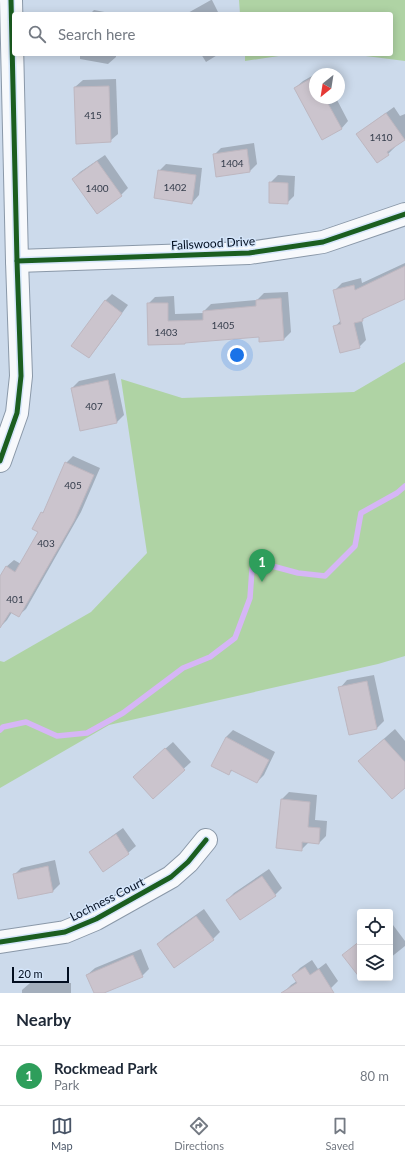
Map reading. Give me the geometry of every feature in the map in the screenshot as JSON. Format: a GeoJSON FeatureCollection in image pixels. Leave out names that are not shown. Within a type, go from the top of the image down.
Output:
{"type":"FeatureCollection","features":[{"type":"Feature","properties":{"kind":"street"},"geometry":{"type":"LineString","coordinates":[[11,0],[12,44]]}},
{"type":"Feature","properties":{"kind":"street"},"geometry":{"type":"LineString","coordinates":[[0,462],[17,413],[21,376],[12,56]]}},
{"type":"Feature","properties":{"kind":"street","name":"Fallswood Drive"},"geometry":{"type":"LineString","coordinates":[[17,261],[249,253],[323,242],[405,214]]}},
{"type":"Feature","properties":{"kind":"street","name":"Lochness Court"},"geometry":{"type":"LineString","coordinates":[[0,942],[65,932],[96,919],[171,876],[188,862],[206,840]]}},
{"type":"Feature","properties":{"kind":"green space"},"geometry":{"type":"Polygon","coordinates":[[[239,0],[405,0],[405,61],[366,56],[393,56],[393,12],[240,12],[239,0]]]}},
{"type":"Feature","properties":{"kind":"green space"},"geometry":{"type":"Polygon","coordinates":[[[245,56],[279,56],[245,61],[245,56]]]}},
{"type":"Feature","properties":{"kind":"green space"},"geometry":{"type":"Polygon","coordinates":[[[405,362],[405,656],[378,664],[109,725],[0,788],[0,661],[4,662],[91,612],[147,553],[121,379],[182,398],[354,392],[405,362]]]}},
{"type":"Feature","properties":{"kind":"building"},"geometry":{"type":"Polygon","coordinates":[[[309,79],[309,104],[328,104],[342,129],[322,140],[294,88],[309,79]]]}},
{"type":"Feature","properties":{"kind":"building"},"geometry":{"type":"Polygon","coordinates":[[[109,86],[111,142],[76,144],[74,87],[109,86]]]}},
{"type":"Feature","properties":{"kind":"building"},"geometry":{"type":"Polygon","coordinates":[[[386,113],[405,140],[387,152],[389,155],[377,163],[356,134],[386,113]]]}},
{"type":"Feature","properties":{"kind":"building"},"geometry":{"type":"Polygon","coordinates":[[[247,149],[250,172],[216,177],[213,154],[247,149]]]}},
{"type":"Feature","properties":{"kind":"building"},"geometry":{"type":"Polygon","coordinates":[[[97,161],[122,196],[97,214],[72,179],[97,161]]]}},
{"type":"Feature","properties":{"kind":"building"},"geometry":{"type":"Polygon","coordinates":[[[158,170],[196,175],[192,204],[154,198],[158,170]]]}},
{"type":"Feature","properties":{"kind":"building"},"geometry":{"type":"Polygon","coordinates":[[[269,182],[288,183],[288,204],[269,203],[269,182]]]}},
{"type":"Feature","properties":{"kind":"building"},"geometry":{"type":"Polygon","coordinates":[[[405,266],[405,299],[362,319],[363,321],[354,323],[360,348],[340,353],[333,326],[341,324],[333,290],[354,285],[355,290],[405,266]]]}},
{"type":"Feature","properties":{"kind":"building"},"geometry":{"type":"Polygon","coordinates":[[[281,298],[284,340],[259,342],[259,337],[185,344],[148,345],[147,303],[168,303],[168,321],[203,320],[203,311],[256,306],[256,300],[281,298]]]}},
{"type":"Feature","properties":{"kind":"building"},"geometry":{"type":"Polygon","coordinates":[[[105,300],[122,313],[89,358],[71,346],[105,300]]]}},
{"type":"Feature","properties":{"kind":"building"},"geometry":{"type":"Polygon","coordinates":[[[108,380],[117,423],[80,431],[71,388],[108,380]]]}},
{"type":"Feature","properties":{"kind":"building"},"geometry":{"type":"Polygon","coordinates":[[[65,462],[94,475],[74,521],[19,617],[10,612],[0,628],[0,576],[6,566],[15,572],[38,532],[32,529],[41,512],[43,513],[65,462]]]}},
{"type":"Feature","properties":{"kind":"building"},"geometry":{"type":"Polygon","coordinates":[[[367,681],[377,729],[349,735],[338,687],[367,681]]]}},
{"type":"Feature","properties":{"kind":"building"},"geometry":{"type":"Polygon","coordinates":[[[226,737],[269,760],[257,783],[231,770],[229,775],[211,766],[226,737]]]}},
{"type":"Feature","properties":{"kind":"building"},"geometry":{"type":"Polygon","coordinates":[[[384,739],[405,762],[405,788],[392,799],[358,761],[384,739]]]}},
{"type":"Feature","properties":{"kind":"building"},"geometry":{"type":"Polygon","coordinates":[[[165,748],[185,770],[153,799],[133,777],[165,748]]]}},
{"type":"Feature","properties":{"kind":"building"},"geometry":{"type":"Polygon","coordinates":[[[281,799],[310,802],[308,827],[320,828],[319,844],[302,842],[302,851],[276,848],[281,799]]]}},
{"type":"Feature","properties":{"kind":"building"},"geometry":{"type":"Polygon","coordinates":[[[116,834],[129,854],[103,872],[89,852],[116,834]]]}},
{"type":"Feature","properties":{"kind":"building"},"geometry":{"type":"Polygon","coordinates":[[[48,866],[53,892],[18,899],[13,874],[48,866]]]}},
{"type":"Feature","properties":{"kind":"building"},"geometry":{"type":"Polygon","coordinates":[[[262,876],[276,896],[240,920],[226,900],[262,876]]]}},
{"type":"Feature","properties":{"kind":"building"},"geometry":{"type":"Polygon","coordinates":[[[196,916],[214,940],[174,968],[157,944],[196,916]]]}},
{"type":"Feature","properties":{"kind":"building"},"geometry":{"type":"Polygon","coordinates":[[[357,943],[357,974],[342,955],[357,943]]]}},
{"type":"Feature","properties":{"kind":"building"},"geometry":{"type":"Polygon","coordinates":[[[133,955],[143,977],[104,993],[94,993],[86,975],[133,955]]]}},
{"type":"Feature","properties":{"kind":"building"},"geometry":{"type":"Polygon","coordinates":[[[305,967],[310,975],[319,969],[334,993],[281,993],[297,983],[292,975],[305,967]]]}},
{"type":"Feature","properties":{"kind":"waterway"},"geometry":{"type":"LineString","coordinates":[[0,730],[3,727],[26,722],[57,736],[87,733],[123,713],[183,668],[210,657],[235,638],[250,598],[252,569],[272,566],[298,573],[325,576],[355,546],[361,513],[397,493],[405,486]]}},
{"type":"Feature","properties":{"kind":"cycle path"},"geometry":{"type":"LineString","coordinates":[[11,0],[12,44]]}},
{"type":"Feature","properties":{"kind":"cycle path"},"geometry":{"type":"LineString","coordinates":[[0,461],[17,413],[21,376],[12,56]]}},
{"type":"Feature","properties":{"kind":"cycle path"},"geometry":{"type":"LineString","coordinates":[[17,261],[249,253],[323,242],[405,214]]}},
{"type":"Feature","properties":{"kind":"cycle path"},"geometry":{"type":"LineString","coordinates":[[0,942],[65,932],[96,919],[171,877],[188,862],[206,840]]}},
{"type":"Feature","properties":{"kind":"place","name":"Rockmead Park"},"geometry":{"type":"Point","coordinates":[262,582]}}]}
